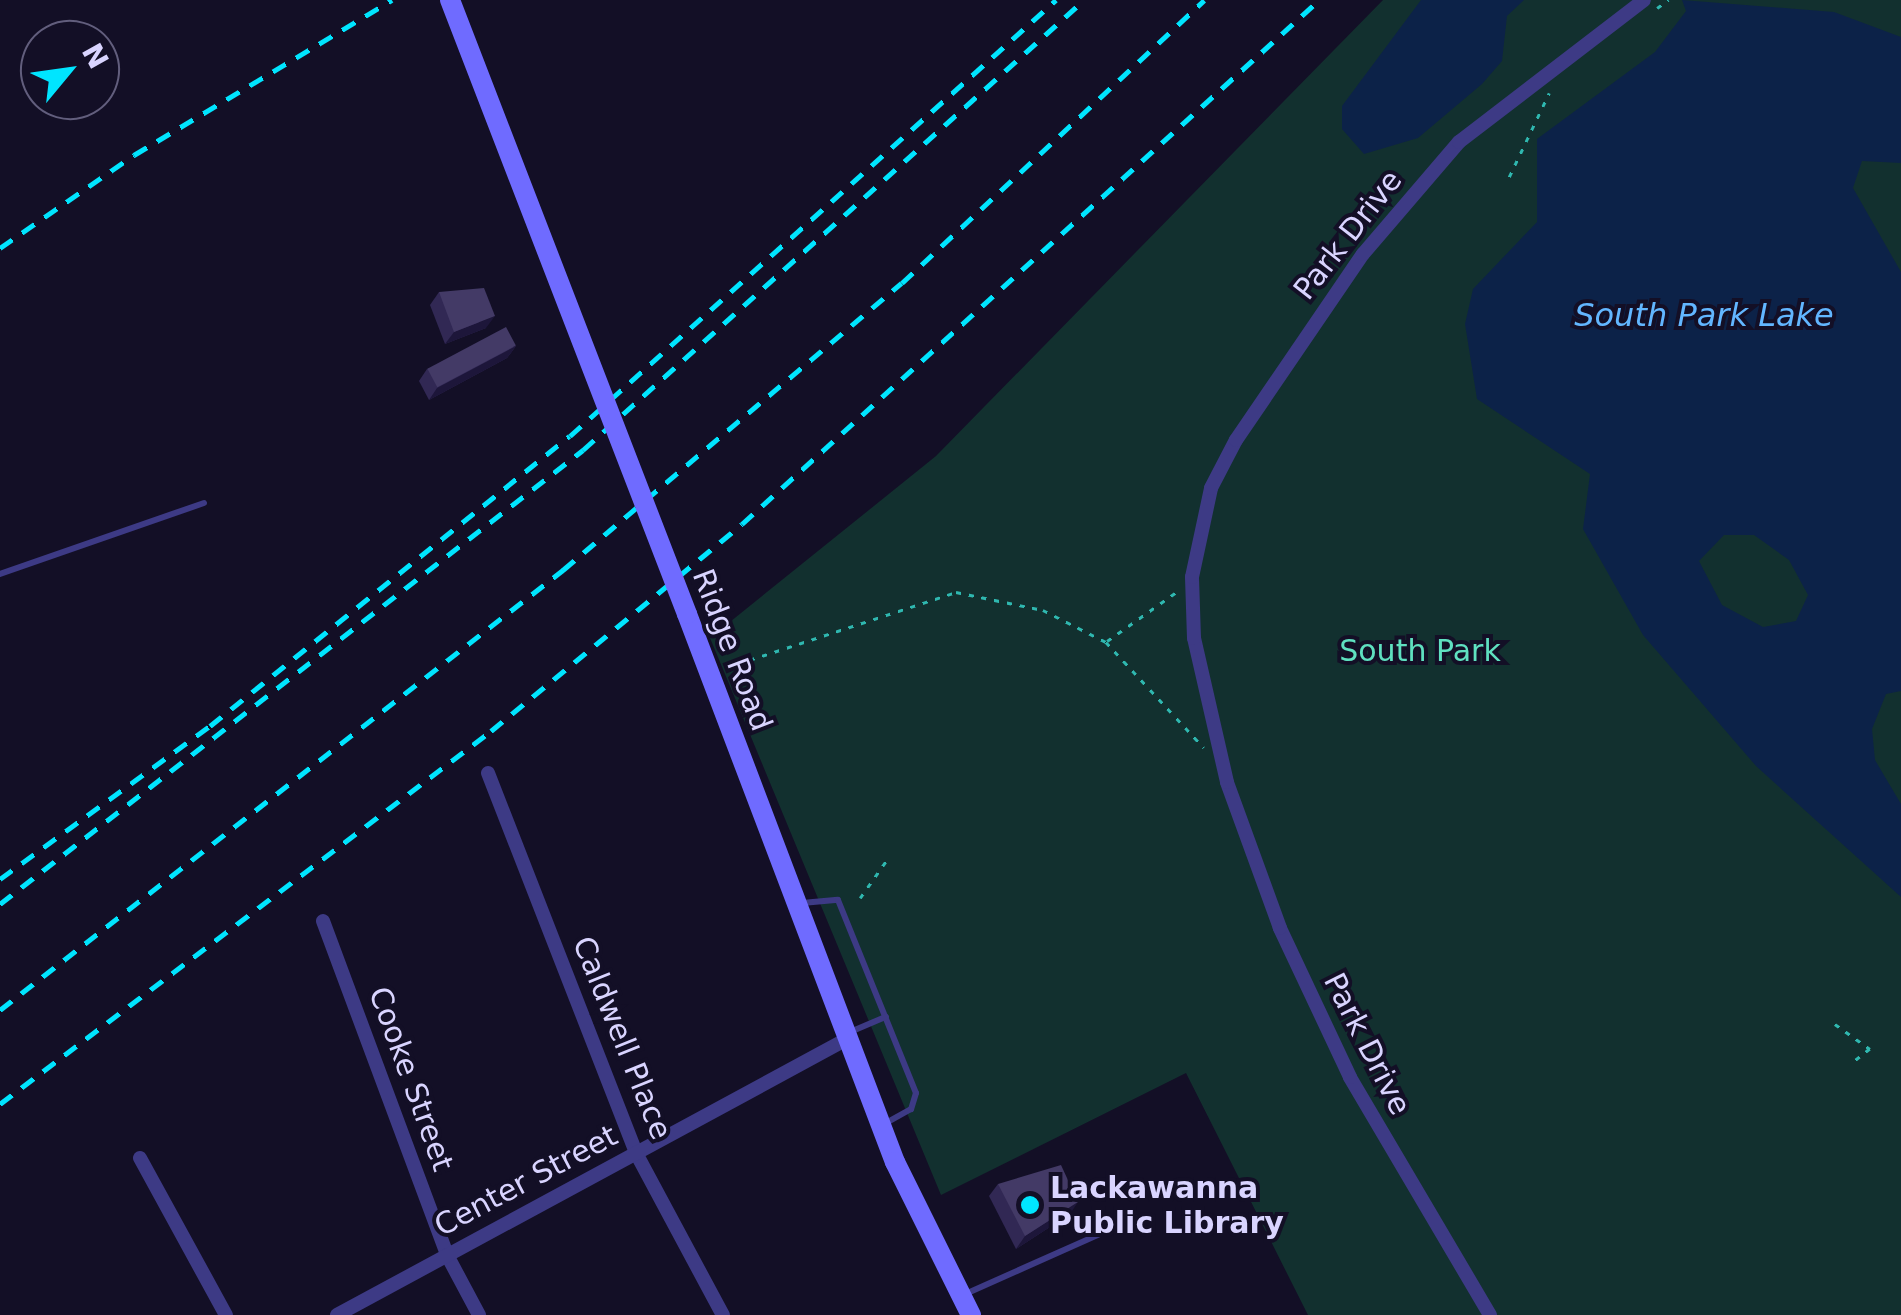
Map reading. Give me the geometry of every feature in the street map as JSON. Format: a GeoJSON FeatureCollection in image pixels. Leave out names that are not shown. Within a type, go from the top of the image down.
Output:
{"type":"FeatureCollection","features":[{"type":"Feature","properties":{"kind":"main road","name":"Ridge Road"},"geometry":{"type":"LineString","coordinates":[[450,0],[880,1126],[972,1315]]}},
{"type":"Feature","properties":{"kind":"street","name":"Park Drive"},"geometry":{"type":"LineString","coordinates":[[1490,1315],[1350,1076],[1280,928],[1223,764],[1194,638],[1192,577],[1211,488],[1236,440],[1362,254],[1458,142],[1645,8]]}},
{"type":"Feature","properties":{"kind":"street","name":"Caldwell Place"},"geometry":{"type":"LineString","coordinates":[[488,773],[636,1152],[723,1315]]}},
{"type":"Feature","properties":{"kind":"street","name":"Cooke Street"},"geometry":{"type":"LineString","coordinates":[[323,921],[447,1255],[479,1315]]}},
{"type":"Feature","properties":{"kind":"street","name":"Center Street"},"geometry":{"type":"LineString","coordinates":[[337,1315],[846,1036]]}},
{"type":"Feature","properties":{"kind":"street"},"geometry":{"type":"LineString","coordinates":[[140,1158],[226,1315]]}},
{"type":"Feature","properties":{"kind":"lane"},"geometry":{"type":"LineString","coordinates":[[0,574],[204,503]]}},
{"type":"Feature","properties":{"kind":"lane"},"geometry":{"type":"LineString","coordinates":[[795,905],[838,900],[916,1094],[911,1110],[880,1126]]}},
{"type":"Feature","properties":{"kind":"lane"},"geometry":{"type":"LineString","coordinates":[[846,1036],[886,1017]]}},
{"type":"Feature","properties":{"kind":"lane"},"geometry":{"type":"LineString","coordinates":[[962,1295],[1136,1218]]}},
{"type":"Feature","properties":{"kind":"path"},"geometry":{"type":"LineString","coordinates":[[1645,8],[1668,0]]}},
{"type":"Feature","properties":{"kind":"path"},"geometry":{"type":"LineString","coordinates":[[1509,177],[1523,134],[1561,81]]}},
{"type":"Feature","properties":{"kind":"path"},"geometry":{"type":"LineString","coordinates":[[1106,642],[1192,577]]}},
{"type":"Feature","properties":{"kind":"path"},"geometry":{"type":"LineString","coordinates":[[710,673],[956,592],[1044,610],[1106,642],[1210,757]]}},
{"type":"Feature","properties":{"kind":"path"},"geometry":{"type":"LineString","coordinates":[[860,898],[886,860]]}},
{"type":"Feature","properties":{"kind":"path"},"geometry":{"type":"LineString","coordinates":[[1835,1024],[1870,1049],[1852,1063]]}},
{"type":"Feature","properties":{"kind":"green space","name":"South Park"},"geometry":{"type":"Polygon","coordinates":[[[1383,0],[1901,0],[1901,1315],[1308,1315],[1186,1073],[941,1195],[710,638],[936,456],[1383,0]]]}},
{"type":"Feature","properties":{"kind":"water"},"geometry":{"type":"Polygon","coordinates":[[[1421,0],[1524,0],[1507,16],[1502,61],[1482,84],[1418,138],[1364,154],[1342,129],[1342,106],[1421,0]]]}},
{"type":"Feature","properties":{"kind":"water","name":"South Park Lake"},"geometry":{"type":"Polygon","coordinates":[[[1682,0],[1834,12],[1901,37],[1901,163],[1862,161],[1853,188],[1901,272],[1901,691],[1886,694],[1872,729],[1875,760],[1901,804],[1901,897],[1756,766],[1643,635],[1583,529],[1590,474],[1477,399],[1465,324],[1473,289],[1537,222],[1537,139],[1655,52],[1686,11],[1682,0]],[[1724,535],[1699,561],[1722,605],[1763,627],[1796,621],[1808,595],[1789,560],[1754,535],[1724,535]]]}},
{"type":"Feature","properties":{"kind":"building"},"geometry":{"type":"Polygon","coordinates":[[[484,288],[495,316],[454,332],[439,292],[484,288]]]}},
{"type":"Feature","properties":{"kind":"building"},"geometry":{"type":"Polygon","coordinates":[[[506,327],[516,346],[437,387],[427,369],[506,327]]]}},
{"type":"Feature","properties":{"kind":"building","name":"Lackawanna Public Library"},"geometry":{"type":"Polygon","coordinates":[[[1061,1165],[1078,1202],[1025,1236],[998,1184],[1061,1165]]]}},
{"type":"Feature","properties":{"kind":"railway"},"geometry":{"type":"LineString","coordinates":[[0,248],[134,155],[392,0]]}},
{"type":"Feature","properties":{"kind":"railway"},"geometry":{"type":"LineString","coordinates":[[0,879],[210,726],[570,436],[1056,0]]}},
{"type":"Feature","properties":{"kind":"railway"},"geometry":{"type":"LineString","coordinates":[[0,904],[583,450],[1084,0]]}},
{"type":"Feature","properties":{"kind":"railway"},"geometry":{"type":"LineString","coordinates":[[0,1010],[563,570],[902,283],[1204,0]]}},
{"type":"Feature","properties":{"kind":"railway"},"geometry":{"type":"LineString","coordinates":[[0,1104],[491,731],[742,524],[1319,0]]}},
{"type":"Feature","properties":{"kind":"place","name":"Lackawanna Public Library"},"geometry":{"type":"Point","coordinates":[1030,1205]}}]}
